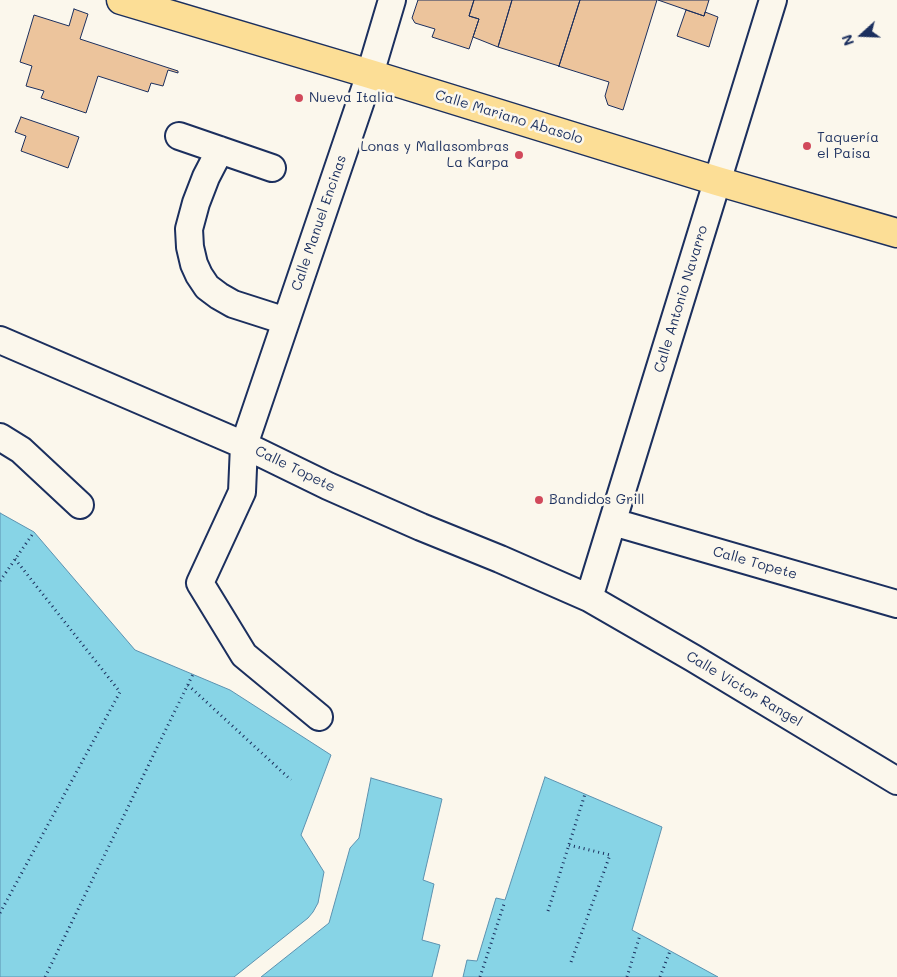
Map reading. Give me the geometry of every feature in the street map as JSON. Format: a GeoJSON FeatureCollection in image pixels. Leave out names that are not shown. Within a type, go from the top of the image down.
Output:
{"type":"FeatureCollection","features":[{"type":"Feature","properties":{"kind":"main road","name":"Calle Mariano Abasolo"},"geometry":{"type":"LineString","coordinates":[[121,0],[370,74],[717,181],[897,233]]}},
{"type":"Feature","properties":{"kind":"street","name":"Calle Manuel Encinas"},"geometry":{"type":"LineString","coordinates":[[319,717],[244,655],[200,582],[242,492],[244,445],[370,74],[392,0]]}},
{"type":"Feature","properties":{"kind":"street","name":"Calle Antonio Navarro"},"geometry":{"type":"LineString","coordinates":[[589,598],[772,0]]}},
{"type":"Feature","properties":{"kind":"street"},"geometry":{"type":"LineString","coordinates":[[179,136],[272,168]]}},
{"type":"Feature","properties":{"kind":"street"},"geometry":{"type":"LineString","coordinates":[[220,150],[206,177],[196,203],[189,230],[190,248],[194,264],[207,287],[219,296],[234,304],[286,321]]}},
{"type":"Feature","properties":{"kind":"street","name":"Calle Topete"},"geometry":{"type":"LineString","coordinates":[[0,340],[244,445],[336,489],[589,598]]}},
{"type":"Feature","properties":{"kind":"street"},"geometry":{"type":"LineString","coordinates":[[0,437],[21,450],[80,506]]}},
{"type":"Feature","properties":{"kind":"street","name":"Calle Topete"},"geometry":{"type":"LineString","coordinates":[[613,522],[897,604]]}},
{"type":"Feature","properties":{"kind":"street","name":"Calle Victor Rangel"},"geometry":{"type":"LineString","coordinates":[[589,598],[693,658],[897,781]]}},
{"type":"Feature","properties":{"kind":"path"},"geometry":{"type":"LineString","coordinates":[[0,581],[34,532]]}},
{"type":"Feature","properties":{"kind":"path"},"geometry":{"type":"LineString","coordinates":[[0,913],[120,692],[15,560]]}},
{"type":"Feature","properties":{"kind":"path"},"geometry":{"type":"LineString","coordinates":[[45,977],[193,674]]}},
{"type":"Feature","properties":{"kind":"path"},"geometry":{"type":"LineString","coordinates":[[188,686],[291,780]]}},
{"type":"Feature","properties":{"kind":"path"},"geometry":{"type":"LineString","coordinates":[[548,911],[585,794]]}},
{"type":"Feature","properties":{"kind":"path"},"geometry":{"type":"LineString","coordinates":[[569,845],[610,855],[571,962]]}},
{"type":"Feature","properties":{"kind":"path"},"geometry":{"type":"LineString","coordinates":[[480,977],[504,901]]}},
{"type":"Feature","properties":{"kind":"path"},"geometry":{"type":"LineString","coordinates":[[627,977],[640,935]]}},
{"type":"Feature","properties":{"kind":"path"},"geometry":{"type":"LineString","coordinates":[[660,977],[670,951]]}},
{"type":"Feature","properties":{"kind":"water"},"geometry":{"type":"Polygon","coordinates":[[[0,513],[34,532],[135,650],[230,690],[331,755],[301,835],[324,872],[318,903],[308,918],[234,977],[0,977],[0,513]]]}},
{"type":"Feature","properties":{"kind":"water"},"geometry":{"type":"Polygon","coordinates":[[[545,777],[662,827],[632,930],[718,977],[463,977],[467,960],[477,961],[496,898],[505,900],[545,777]]]}},
{"type":"Feature","properties":{"kind":"water"},"geometry":{"type":"Polygon","coordinates":[[[371,778],[442,799],[423,880],[434,884],[422,940],[440,945],[432,977],[261,977],[329,923],[350,848],[359,838],[371,778]]]}},
{"type":"Feature","properties":{"kind":"building"},"geometry":{"type":"Polygon","coordinates":[[[418,0],[474,0],[469,16],[479,19],[469,49],[432,37],[435,29],[415,23],[412,18],[418,0]]]}},
{"type":"Feature","properties":{"kind":"building"},"geometry":{"type":"Polygon","coordinates":[[[474,0],[512,0],[498,47],[473,37],[479,19],[469,16],[474,0]]]}},
{"type":"Feature","properties":{"kind":"building"},"geometry":{"type":"Polygon","coordinates":[[[512,0],[580,0],[559,66],[498,47],[512,0]]]}},
{"type":"Feature","properties":{"kind":"building"},"geometry":{"type":"Polygon","coordinates":[[[580,0],[657,0],[623,110],[608,105],[605,96],[609,82],[558,66],[580,0]]]}},
{"type":"Feature","properties":{"kind":"building"},"geometry":{"type":"Polygon","coordinates":[[[658,0],[709,0],[704,16],[658,0]]]}},
{"type":"Feature","properties":{"kind":"building"},"geometry":{"type":"Polygon","coordinates":[[[74,9],[88,14],[80,39],[178,71],[178,73],[168,70],[163,86],[151,83],[148,92],[98,76],[86,113],[41,98],[44,91],[26,86],[32,66],[20,62],[34,15],[69,26],[74,9]]]}},
{"type":"Feature","properties":{"kind":"building"},"geometry":{"type":"Polygon","coordinates":[[[686,10],[704,16],[705,12],[718,17],[709,47],[677,36],[686,10]]]}},
{"type":"Feature","properties":{"kind":"building"},"geometry":{"type":"Polygon","coordinates":[[[21,117],[79,137],[68,168],[21,151],[26,136],[15,132],[21,117]]]}},
{"type":"Feature","properties":{"kind":"place","name":"Nueva Italia"},"geometry":{"type":"Point","coordinates":[299,98]}},
{"type":"Feature","properties":{"kind":"place","name":"Taquería el Paisa"},"geometry":{"type":"Point","coordinates":[807,146]}},
{"type":"Feature","properties":{"kind":"place","name":"Lonas y Mallasombras La Karpa"},"geometry":{"type":"Point","coordinates":[519,155]}},
{"type":"Feature","properties":{"kind":"place","name":"Bandidos Grill"},"geometry":{"type":"Point","coordinates":[539,500]}}]}
